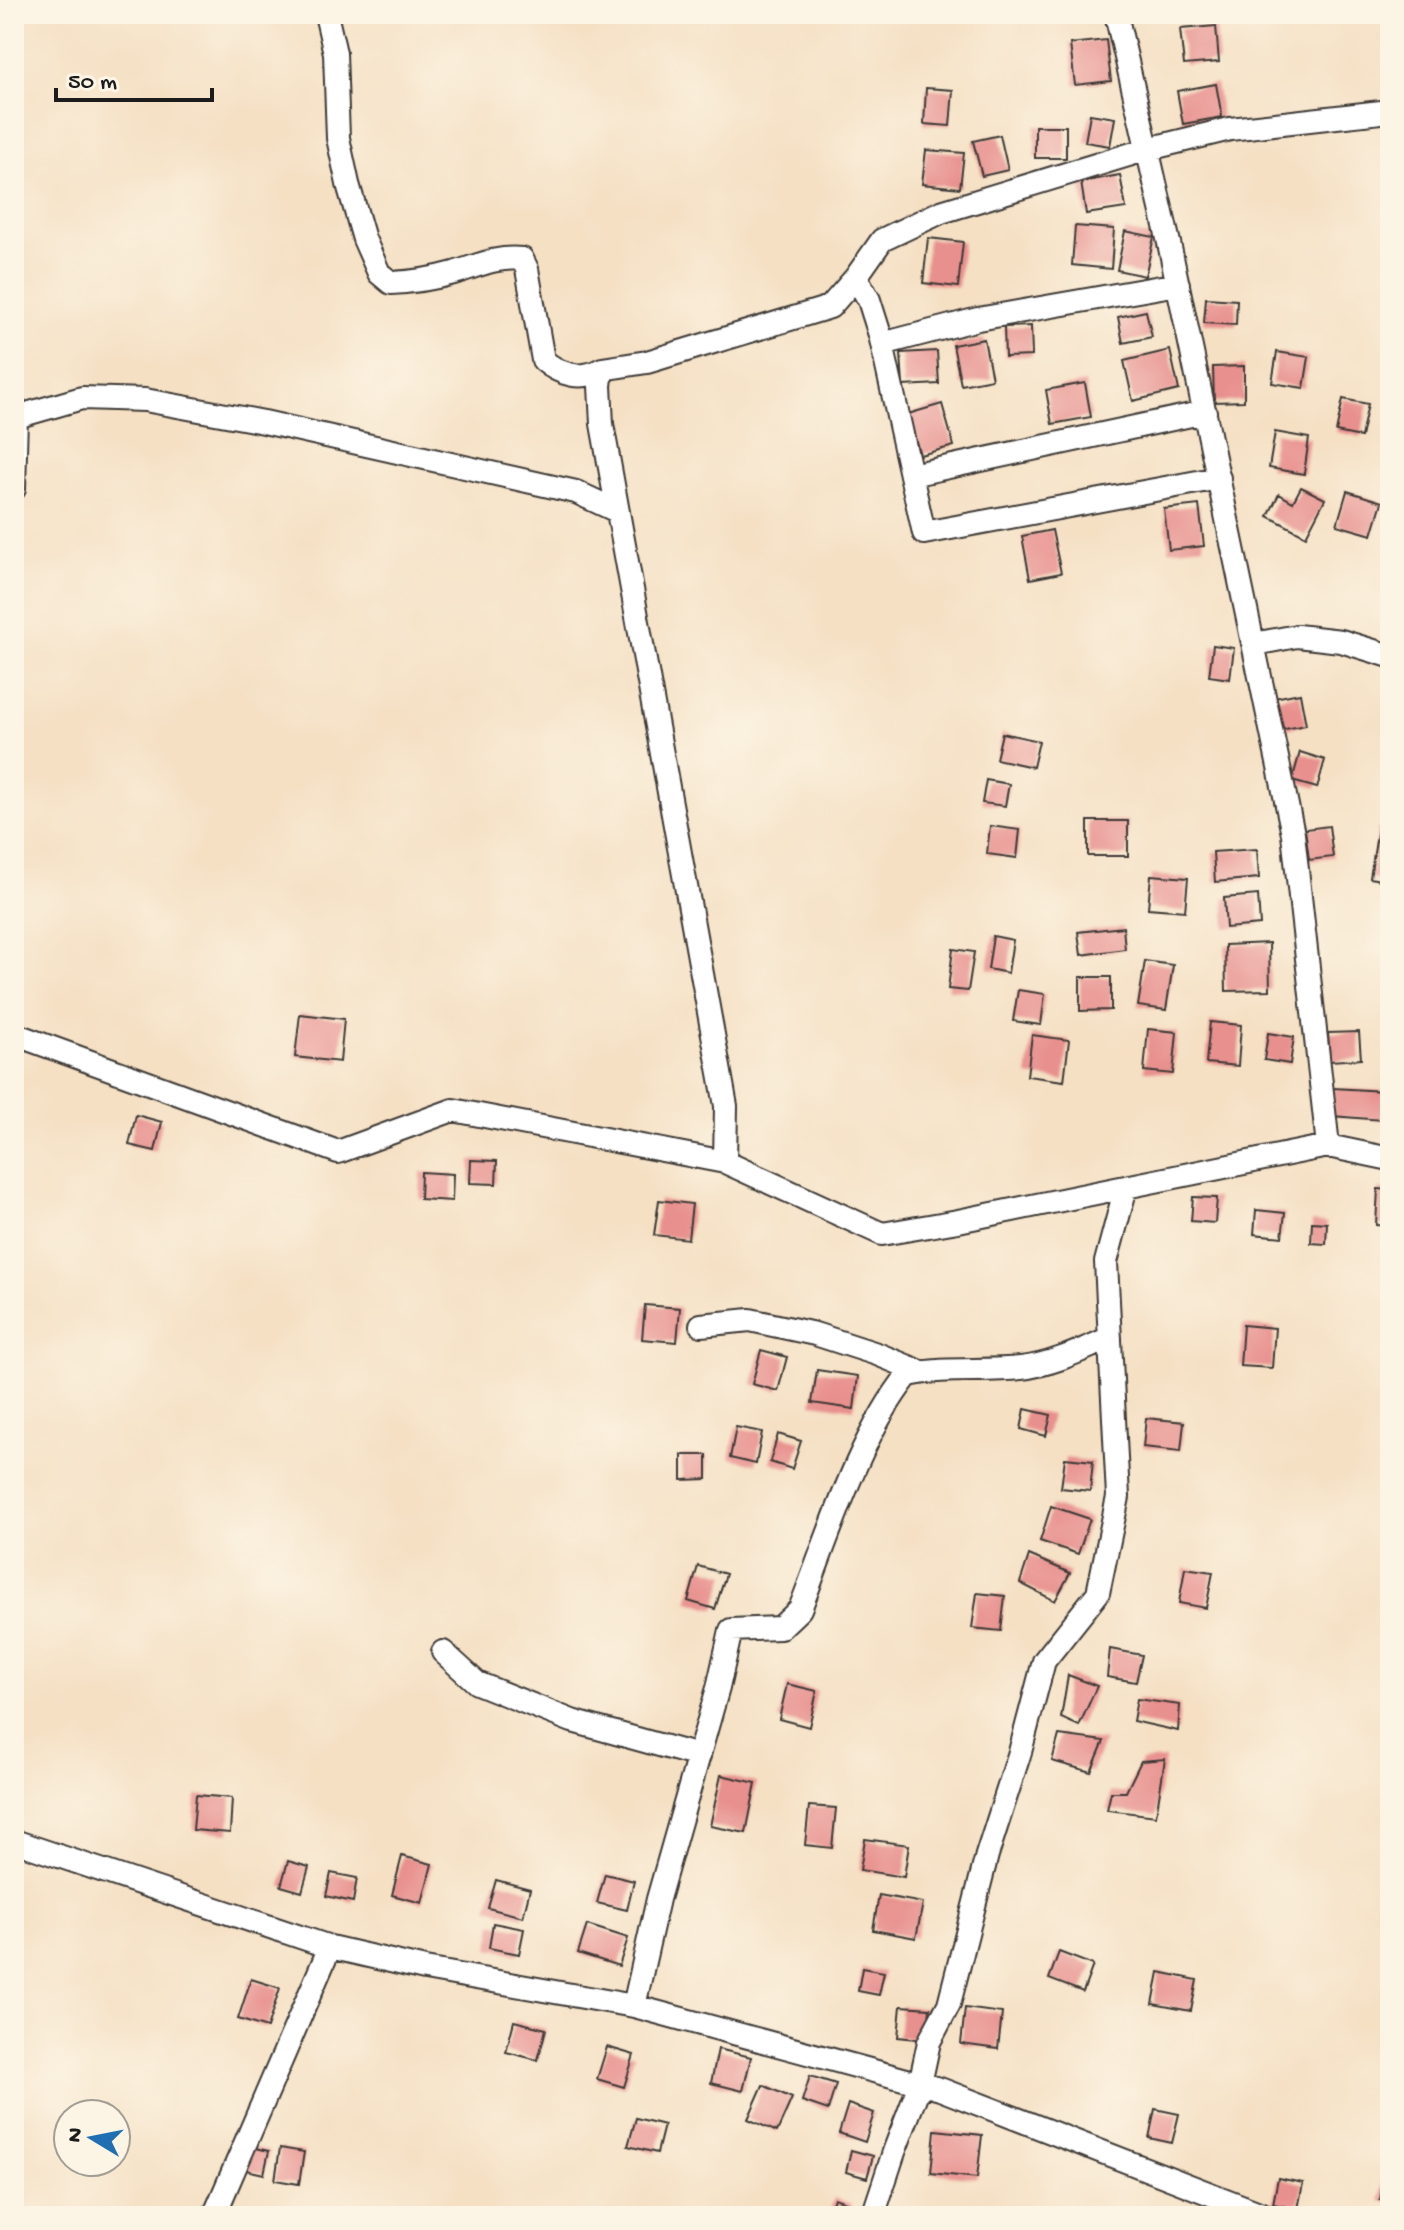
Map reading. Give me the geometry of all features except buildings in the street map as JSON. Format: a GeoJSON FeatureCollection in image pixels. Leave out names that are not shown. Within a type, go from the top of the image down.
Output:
{"type":"FeatureCollection","features":[{"type":"Feature","properties":{"kind":"street"},"geometry":{"type":"LineString","coordinates":[[326,14],[335,53],[338,138],[364,239],[379,273],[391,283],[415,282],[488,261],[509,257],[522,259],[527,269],[543,360],[554,370],[569,375],[591,376],[602,369],[647,362],[830,307],[882,240],[941,212],[1148,149],[1230,129],[1390,111]]}},
{"type":"Feature","properties":{"kind":"street"},"geometry":{"type":"LineString","coordinates":[[1116,14],[1178,284],[1293,834],[1328,1146]]}},
{"type":"Feature","properties":{"kind":"street"},"geometry":{"type":"LineString","coordinates":[[856,277],[869,300],[882,344],[924,533],[1219,478]]}},
{"type":"Feature","properties":{"kind":"street"},"geometry":{"type":"LineString","coordinates":[[882,344],[978,319],[1178,284]]}},
{"type":"Feature","properties":{"kind":"street"},"geometry":{"type":"LineString","coordinates":[[602,369],[602,424],[726,1106],[725,1162]]}},
{"type":"Feature","properties":{"kind":"street"},"geometry":{"type":"LineString","coordinates":[[14,489],[15,411],[82,398],[145,400],[264,422],[562,488],[617,511]]}},
{"type":"Feature","properties":{"kind":"street"},"geometry":{"type":"LineString","coordinates":[[911,475],[1205,412]]}},
{"type":"Feature","properties":{"kind":"street"},"geometry":{"type":"LineString","coordinates":[[1254,644],[1297,636],[1341,641],[1390,656]]}},
{"type":"Feature","properties":{"kind":"street"},"geometry":{"type":"LineString","coordinates":[[14,1034],[338,1152],[453,1110],[725,1162],[882,1234],[1328,1146],[1390,1159]]}},
{"type":"Feature","properties":{"kind":"street"},"geometry":{"type":"LineString","coordinates":[[873,2216],[920,2084],[929,2042],[949,2004],[987,1855],[1020,1752],[1044,1661],[1098,1593],[1118,1497],[1106,1262],[1126,1187]]}},
{"type":"Feature","properties":{"kind":"street"},"geometry":{"type":"LineString","coordinates":[[701,1325],[750,1320],[789,1328],[877,1354],[921,1372]]}},
{"type":"Feature","properties":{"kind":"street"},"geometry":{"type":"LineString","coordinates":[[634,2006],[658,1899],[718,1688],[731,1630],[780,1628],[800,1609],[866,1442],[890,1398],[908,1375],[937,1369],[973,1371],[1024,1368],[1073,1354],[1110,1338]]}},
{"type":"Feature","properties":{"kind":"street"},"geometry":{"type":"LineString","coordinates":[[443,1652],[477,1683],[572,1721],[699,1756]]}},
{"type":"Feature","properties":{"kind":"street"},"geometry":{"type":"LineString","coordinates":[[14,1841],[330,1947],[425,1969],[634,2006],[940,2089],[1267,2216]]}},
{"type":"Feature","properties":{"kind":"street"},"geometry":{"type":"LineString","coordinates":[[214,2216],[330,1947]]}}]}
